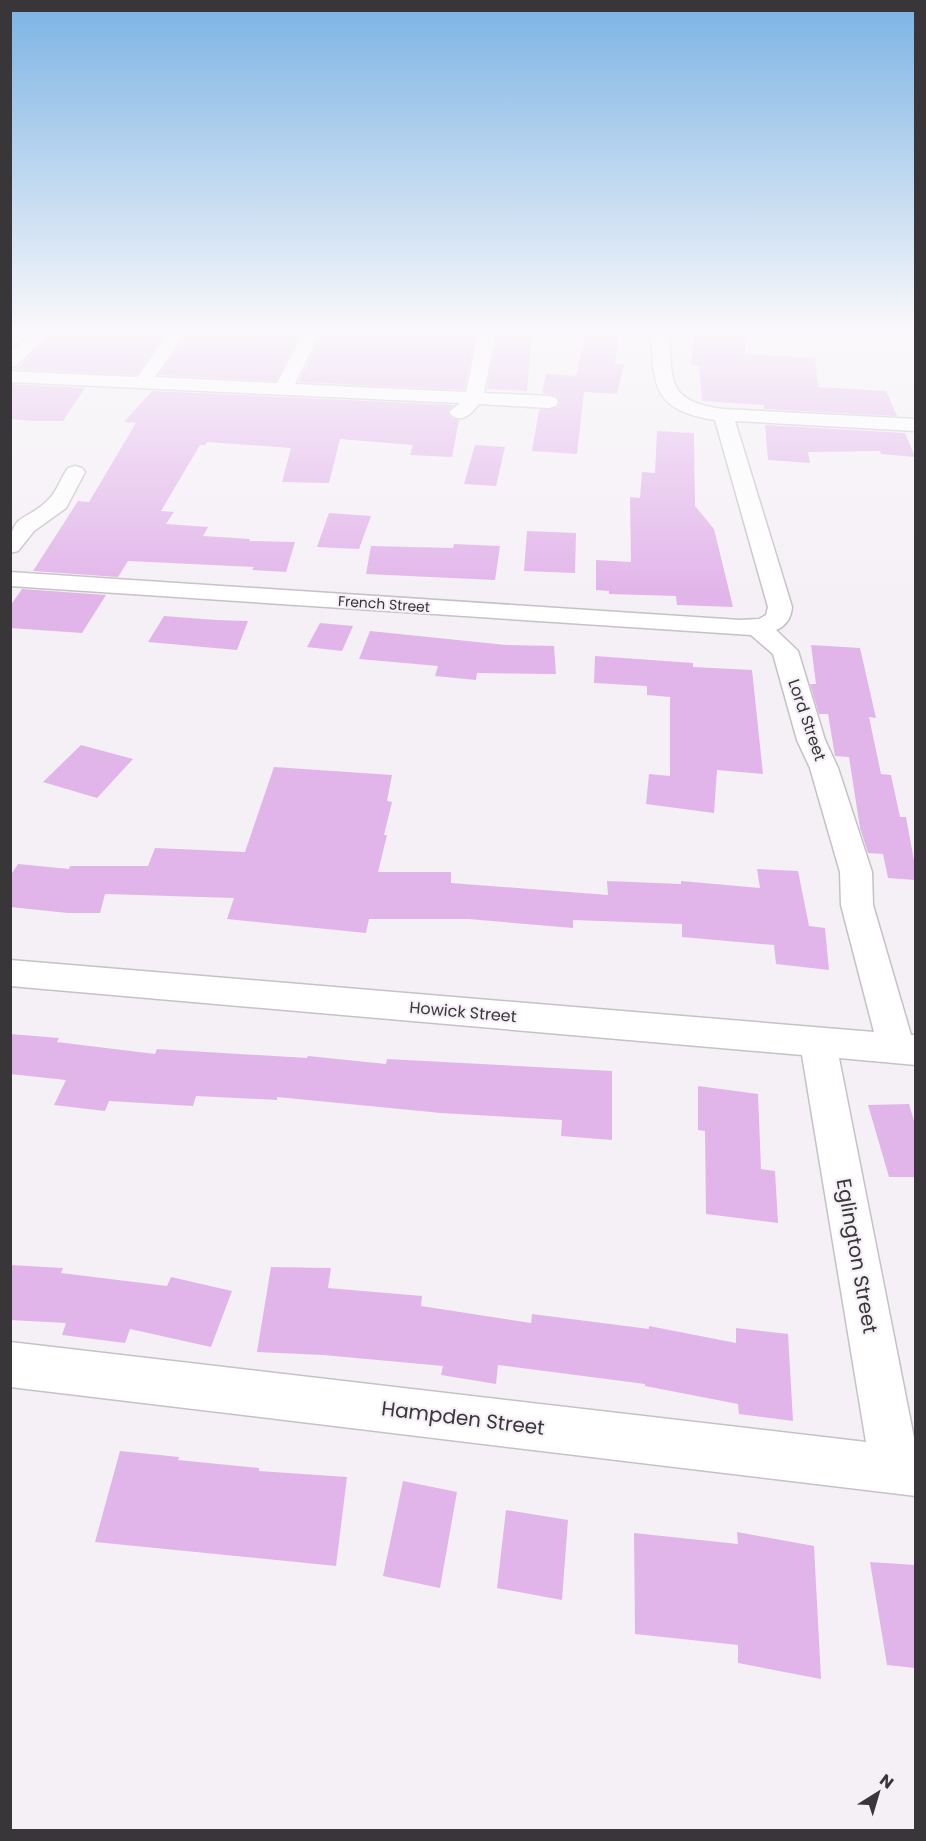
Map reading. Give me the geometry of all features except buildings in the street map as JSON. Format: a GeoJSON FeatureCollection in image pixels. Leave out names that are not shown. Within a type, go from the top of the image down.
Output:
{"type":"FeatureCollection","features":[{"type":"Feature","properties":{"kind":"street"},"geometry":{"type":"LineString","coordinates":[[724,419],[780,607],[780,616],[776,620],[758,627]]}},
{"type":"Feature","properties":{"kind":"street"},"geometry":{"type":"LineString","coordinates":[[798,419],[915,425]]}},
{"type":"Feature","properties":{"kind":"street"},"geometry":{"type":"LineString","coordinates":[[10,546],[26,526],[58,503],[75,472]]}},
{"type":"Feature","properties":{"kind":"street","name":"French Street"},"geometry":{"type":"LineString","coordinates":[[10,579],[705,626],[758,627]]}},
{"type":"Feature","properties":{"kind":"street","name":"Lord Street"},"geometry":{"type":"LineString","coordinates":[[758,627],[785,651],[811,740],[824,768],[856,872],[857,905],[906,1050]]}},
{"type":"Feature","properties":{"kind":"street","name":"Howick Street"},"geometry":{"type":"LineString","coordinates":[[10,973],[906,1050]]}},
{"type":"Feature","properties":{"kind":"street","name":"Eglington Street"},"geometry":{"type":"LineString","coordinates":[[818,1043],[905,1471]]}},
{"type":"Feature","properties":{"kind":"street","name":"Hampden Street"},"geometry":{"type":"LineString","coordinates":[[10,1364],[905,1471]]}}]}
